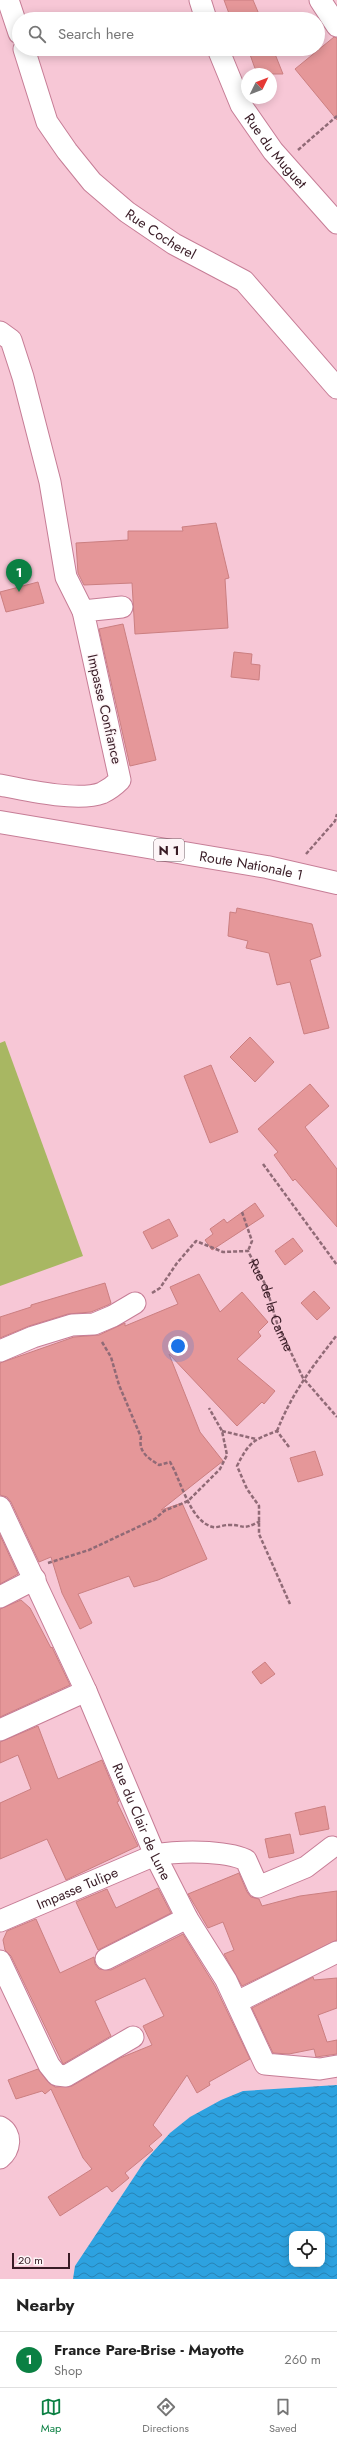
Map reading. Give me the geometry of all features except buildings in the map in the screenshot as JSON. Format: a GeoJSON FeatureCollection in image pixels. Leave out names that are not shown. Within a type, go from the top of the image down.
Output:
{"type":"FeatureCollection","features":[{"type":"Feature","properties":{"kind":"main road","name":"Route Nationale 1"},"geometry":{"type":"LineString","coordinates":[[0,822],[203,855],[337,883]]}},
{"type":"Feature","properties":{"kind":"street"},"geometry":{"type":"LineString","coordinates":[[8,0],[12,12]]}},
{"type":"Feature","properties":{"kind":"street"},"geometry":{"type":"LineString","coordinates":[[200,0],[204,12]]}},
{"type":"Feature","properties":{"kind":"street"},"geometry":{"type":"LineString","coordinates":[[320,0],[337,26]]}},
{"type":"Feature","properties":{"kind":"street","name":"Rue Cocherel"},"geometry":{"type":"LineString","coordinates":[[26,56],[48,122],[67,151],[92,182],[127,212],[174,244],[244,281],[337,388]]}},
{"type":"Feature","properties":{"kind":"street","name":"Rue du Muguet"},"geometry":{"type":"LineString","coordinates":[[221,56],[241,105],[283,163],[337,223]]}},
{"type":"Feature","properties":{"kind":"street","name":"Impasse Confiance"},"geometry":{"type":"LineString","coordinates":[[0,332],[11,340],[23,377],[50,482],[66,577],[83,611],[120,780],[102,793],[85,795],[53,794],[0,785]]}},
{"type":"Feature","properties":{"kind":"street"},"geometry":{"type":"LineString","coordinates":[[83,611],[122,607]]}},
{"type":"Feature","properties":{"kind":"street"},"geometry":{"type":"LineString","coordinates":[[0,1351],[33,1337],[72,1325],[94,1324],[113,1316],[135,1303]]}},
{"type":"Feature","properties":{"kind":"street","name":"Rue du Clair de Lune"},"geometry":{"type":"LineString","coordinates":[[0,1506],[86,1691],[155,1855],[187,1918],[226,1980],[265,2064],[320,2069],[337,2066]]}},
{"type":"Feature","properties":{"kind":"street"},"geometry":{"type":"LineString","coordinates":[[0,1597],[33,1575]]}},
{"type":"Feature","properties":{"kind":"street"},"geometry":{"type":"LineString","coordinates":[[0,1730],[86,1691]]}},
{"type":"Feature","properties":{"kind":"street","name":"Impasse Tulipe"},"geometry":{"type":"LineString","coordinates":[[0,1921],[155,1855],[176,1851],[234,1855],[246,1860],[258,1887],[306,1867],[332,1847]]}},
{"type":"Feature","properties":{"kind":"street"},"geometry":{"type":"LineString","coordinates":[[106,1959],[187,1918]]}},
{"type":"Feature","properties":{"kind":"street"},"geometry":{"type":"LineString","coordinates":[[237,2002],[337,1952]]}},
{"type":"Feature","properties":{"kind":"street"},"geometry":{"type":"LineString","coordinates":[[0,1962],[49,2065],[57,2074],[66,2076],[134,2037]]}},
{"type":"Feature","properties":{"kind":"street"},"geometry":{"type":"LineString","coordinates":[[0,2127],[8,2137],[9,2145],[5,2153],[0,2158]]}},
{"type":"Feature","properties":{"kind":"path"},"geometry":{"type":"LineString","coordinates":[[283,163],[337,116]]}},
{"type":"Feature","properties":{"kind":"path"},"geometry":{"type":"LineString","coordinates":[[293,873],[335,821],[337,814]]}},
{"type":"Feature","properties":{"kind":"path"},"geometry":{"type":"LineString","coordinates":[[263,1164],[337,1265]]}},
{"type":"Feature","properties":{"kind":"path"},"geometry":{"type":"LineString","coordinates":[[242,1212],[252,1241],[248,1251]]}},
{"type":"Feature","properties":{"kind":"path","name":"Rue de la Canne"},"geometry":{"type":"LineString","coordinates":[[135,1303],[160,1288],[176,1263],[196,1241],[223,1252],[248,1251],[266,1286],[277,1324],[303,1378],[337,1417]]}},
{"type":"Feature","properties":{"kind":"path"},"geometry":{"type":"LineString","coordinates":[[94,1324],[111,1357],[119,1385],[141,1437],[140,1444],[146,1457],[159,1465],[170,1462],[188,1501],[201,1522],[214,1527],[229,1525],[247,1528],[260,1521]]}},
{"type":"Feature","properties":{"kind":"path"},"geometry":{"type":"LineString","coordinates":[[290,1604],[259,1534],[260,1521],[258,1506],[247,1489],[237,1466],[244,1452],[256,1439],[278,1431],[286,1410],[303,1378],[337,1335]]}},
{"type":"Feature","properties":{"kind":"path"},"geometry":{"type":"LineString","coordinates":[[33,1575],[56,1559],[101,1544],[188,1501],[220,1469],[226,1455],[222,1431],[209,1408]]}},
{"type":"Feature","properties":{"kind":"path"},"geometry":{"type":"LineString","coordinates":[[222,1431],[256,1439]]}},
{"type":"Feature","properties":{"kind":"path"},"geometry":{"type":"LineString","coordinates":[[278,1431],[289,1447]]}},
{"type":"Feature","properties":{"kind":"green space"},"geometry":{"type":"Polygon","coordinates":[[[5,1041],[83,1256],[0,1286],[0,1043],[5,1041]]]}},
{"type":"Feature","properties":{"kind":"water"},"geometry":{"type":"Polygon","coordinates":[[[337,2085],[337,2279],[73,2279],[75,2266],[144,2162],[170,2133],[190,2117],[221,2100],[243,2091],[337,2085]]]}},
{"type":"Feature","properties":{"kind":"place","name":"France Pare-Brise - Mayotte"},"geometry":{"type":"Point","coordinates":[19,592]}}]}
